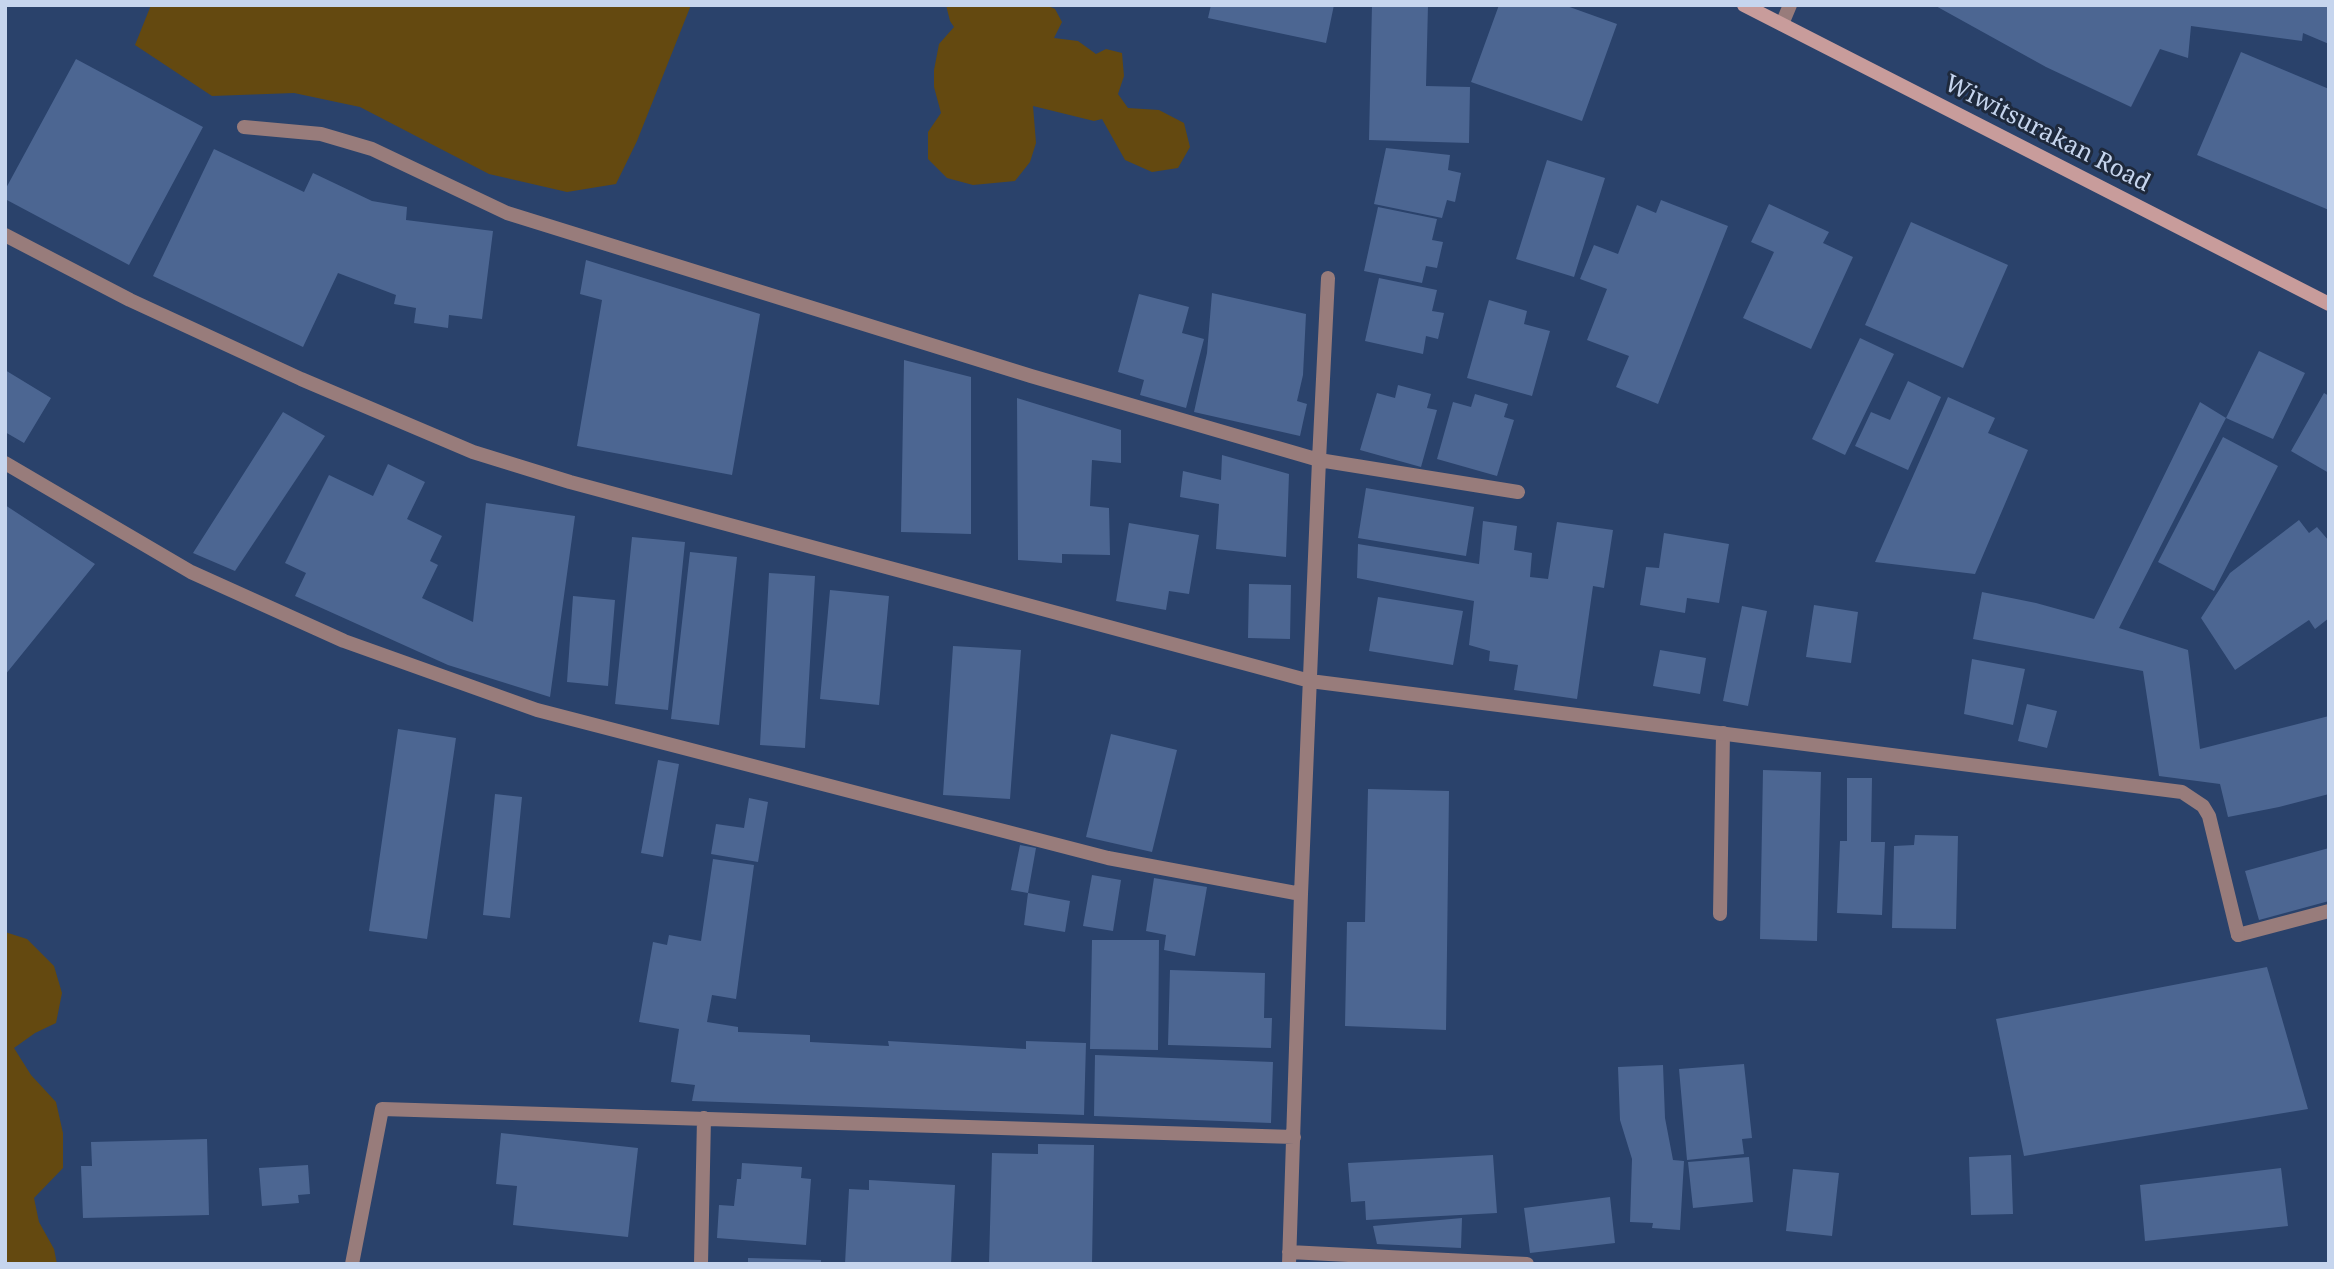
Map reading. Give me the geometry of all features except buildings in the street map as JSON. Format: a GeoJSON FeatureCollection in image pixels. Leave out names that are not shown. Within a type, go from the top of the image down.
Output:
{"type":"FeatureCollection","features":[{"type":"Feature","properties":{"kind":"main road","name":"Wiwitsurakan Road"},"geometry":{"type":"LineString","coordinates":[[1744,5],[2329,304]]}},
{"type":"Feature","properties":{"kind":"street"},"geometry":{"type":"LineString","coordinates":[[1782,24],[1790,5]]}},
{"type":"Feature","properties":{"kind":"street"},"geometry":{"type":"LineString","coordinates":[[244,127],[321,134],[372,149],[507,213],[1031,376],[1319,460],[1518,492]]}},
{"type":"Feature","properties":{"kind":"street"},"geometry":{"type":"LineString","coordinates":[[5,235],[130,300],[301,379],[473,452],[569,482],[1310,681],[2182,793],[2203,806],[2209,816],[2238,935],[2329,911]]}},
{"type":"Feature","properties":{"kind":"street"},"geometry":{"type":"LineString","coordinates":[[1328,278],[1301,894],[1289,1258],[1527,1264]]}},
{"type":"Feature","properties":{"kind":"street"},"geometry":{"type":"LineString","coordinates":[[5,463],[191,572],[344,641],[537,710],[1108,858],[1301,894]]}},
{"type":"Feature","properties":{"kind":"street"},"geometry":{"type":"LineString","coordinates":[[1720,914],[1723,733]]}},
{"type":"Feature","properties":{"kind":"street"},"geometry":{"type":"LineString","coordinates":[[352,1264],[382,1109],[1294,1137]]}},
{"type":"Feature","properties":{"kind":"street"},"geometry":{"type":"LineString","coordinates":[[701,1264],[704,1118]]}},
{"type":"Feature","properties":{"kind":"shaded area"},"geometry":{"type":"Polygon","coordinates":[[[151,5],[691,5],[637,141],[616,184],[567,192],[489,174],[360,107],[294,93],[212,96],[135,45],[151,5]]]}},
{"type":"Feature","properties":{"kind":"shaded area"},"geometry":{"type":"Polygon","coordinates":[[[946,5],[1046,5],[1055,9],[1062,22],[1054,38],[1078,41],[1096,54],[1106,49],[1122,53],[1124,76],[1118,94],[1128,108],[1159,110],[1184,123],[1190,147],[1178,168],[1152,172],[1125,160],[1102,119],[1094,121],[1033,106],[1036,143],[1030,162],[1015,181],[973,185],[947,178],[928,159],[928,132],[941,113],[934,87],[939,44],[954,27],[946,5]]]}},
{"type":"Feature","properties":{"kind":"shaded area"},"geometry":{"type":"Polygon","coordinates":[[[5,932],[27,939],[54,966],[62,993],[56,1023],[35,1033],[14,1048],[31,1075],[56,1102],[63,1133],[63,1168],[34,1198],[39,1222],[54,1249],[57,1264],[5,1264],[5,932]]]}}]}
